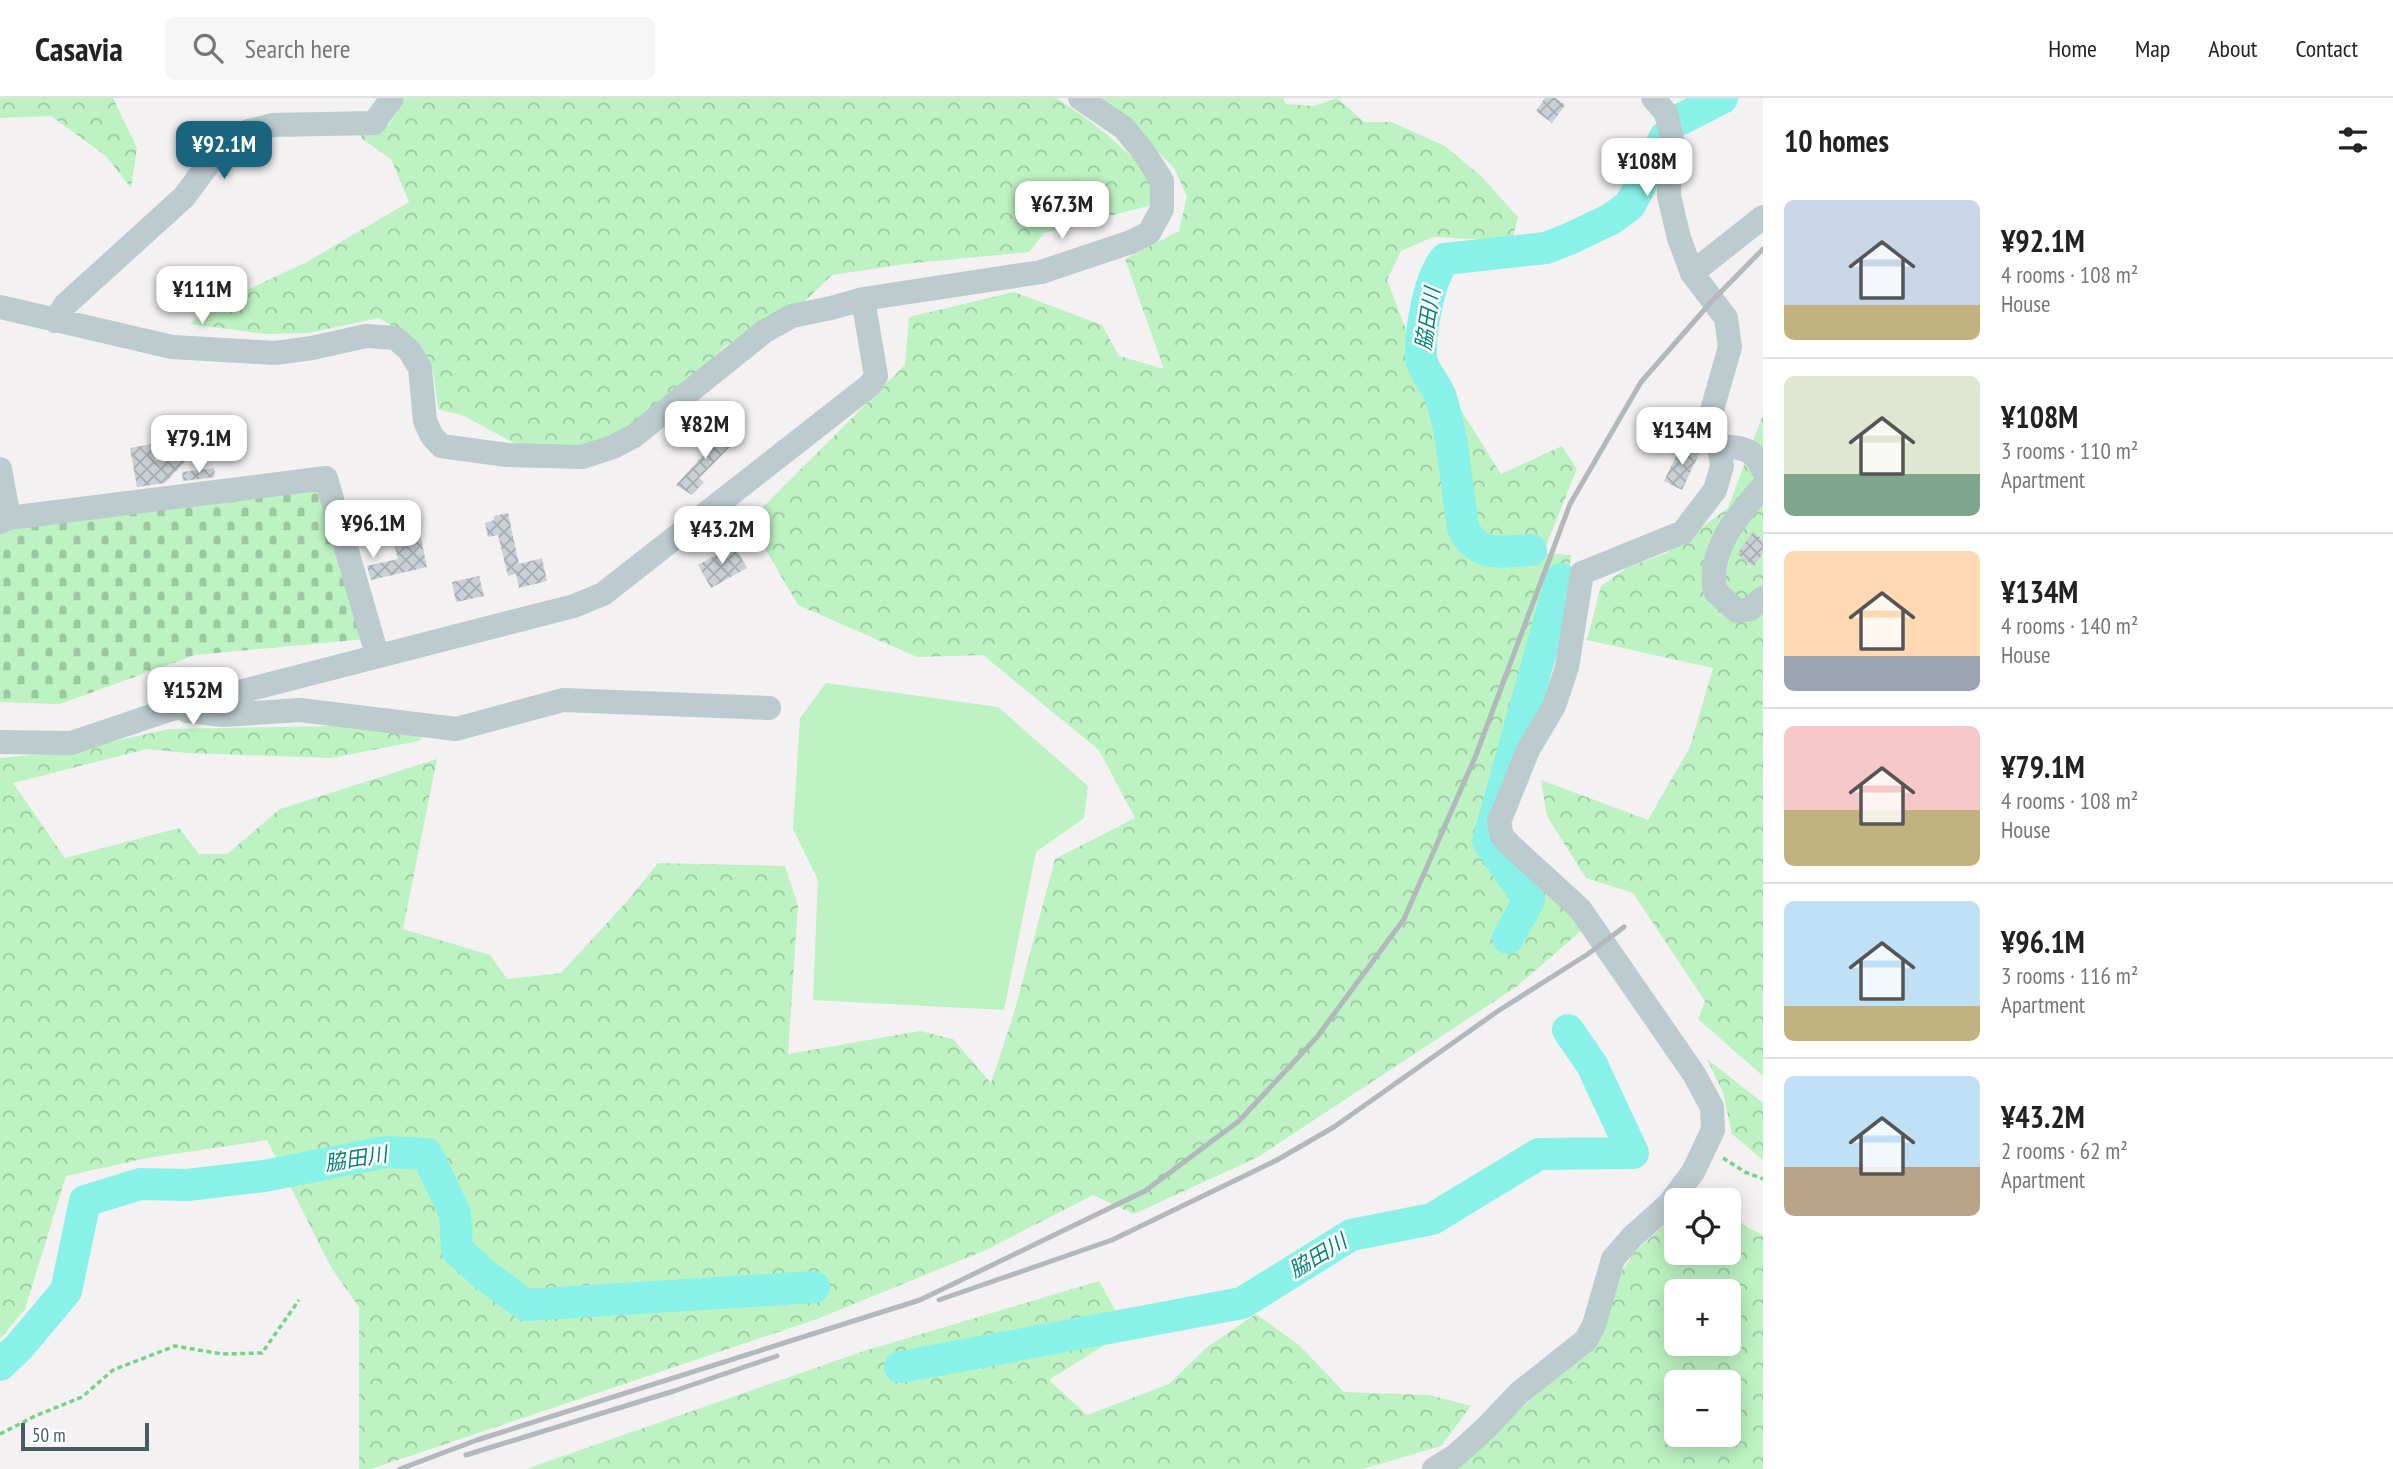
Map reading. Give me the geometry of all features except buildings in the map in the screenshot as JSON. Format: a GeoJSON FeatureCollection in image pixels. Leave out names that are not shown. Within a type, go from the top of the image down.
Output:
{"type":"FeatureCollection","features":[{"type":"Feature","properties":{"kind":"street"},"geometry":{"type":"LineString","coordinates":[[55,321],[65,305],[184,197],[225,142],[249,131],[273,125],[374,123],[392,98]]}},
{"type":"Feature","properties":{"kind":"street"},"geometry":{"type":"LineString","coordinates":[[0,307],[172,347],[275,353],[366,336],[395,338],[409,350],[420,368],[425,421],[432,436],[441,446],[508,455],[582,457],[614,447],[634,436],[765,331],[792,316],[863,299],[1041,272],[1149,233],[1162,209],[1162,181],[1124,128],[1080,98]]}},
{"type":"Feature","properties":{"kind":"street"},"geometry":{"type":"LineString","coordinates":[[1434,1469],[1455,1456],[1519,1393],[1586,1340],[1594,1325],[1613,1259],[1632,1237],[1669,1204],[1693,1172],[1713,1130],[1712,1107],[1694,1074],[1580,909],[1510,845],[1502,836],[1499,822],[1528,750],[1554,706],[1567,667],[1582,573],[1683,532],[1715,490],[1722,466],[1710,417],[1730,347],[1726,317],[1692,273],[1679,238],[1669,196],[1673,143],[1666,113],[1653,98]]}},
{"type":"Feature","properties":{"kind":"street"},"geometry":{"type":"LineString","coordinates":[[1692,273],[1763,217]]}},
{"type":"Feature","properties":{"kind":"street"},"geometry":{"type":"LineString","coordinates":[[0,742],[71,743],[169,710],[574,606],[603,594],[870,385],[876,376],[863,299]]}},
{"type":"Feature","properties":{"kind":"street"},"geometry":{"type":"LineString","coordinates":[[1719,446],[1738,446],[1750,450],[1763,470]]}},
{"type":"Feature","properties":{"kind":"street"},"geometry":{"type":"LineString","coordinates":[[0,469],[4,520],[326,478],[377,655]]}},
{"type":"Feature","properties":{"kind":"street"},"geometry":{"type":"LineString","coordinates":[[1763,486],[1731,526],[1713,569],[1715,591],[1737,611],[1750,609],[1763,598]]}},
{"type":"Feature","properties":{"kind":"street"},"geometry":{"type":"LineString","coordinates":[[169,710],[223,715],[300,710],[456,729],[563,700],[769,708]]}},
{"type":"Feature","properties":{"kind":"path"},"geometry":{"type":"LineString","coordinates":[[1707,1147],[1745,1172],[1763,1179]]}},
{"type":"Feature","properties":{"kind":"path"},"geometry":{"type":"LineString","coordinates":[[0,1434],[82,1397],[113,1370],[174,1346],[222,1354],[261,1353],[299,1300]]}},
{"type":"Feature","properties":{"kind":"green space"},"geometry":{"type":"Polygon","coordinates":[[[0,98],[113,98],[137,148],[131,188],[106,156],[51,116],[0,118],[0,98]]]}},
{"type":"Feature","properties":{"kind":"green space"},"geometry":{"type":"Polygon","coordinates":[[[405,98],[1056,98],[1110,137],[1157,184],[1152,205],[1044,233],[1029,252],[905,264],[832,275],[785,320],[726,345],[667,401],[623,433],[573,451],[518,445],[462,415],[438,409],[433,370],[411,337],[379,318],[308,333],[265,334],[190,324],[212,306],[305,263],[409,202],[391,159],[362,139],[360,132],[389,125],[405,98]]]}},
{"type":"Feature","properties":{"kind":"green space"},"geometry":{"type":"Polygon","coordinates":[[[1098,98],[1283,98],[1286,104],[1314,106],[1337,98],[1364,122],[1391,122],[1445,146],[1481,176],[1518,217],[1512,241],[1433,237],[1401,251],[1387,280],[1410,340],[1446,386],[1501,474],[1562,446],[1577,469],[1543,553],[1571,555],[1559,651],[1499,817],[1537,866],[1581,931],[1516,987],[1258,1157],[1134,1214],[1093,1195],[986,1250],[817,1319],[371,1469],[359,1469],[359,1307],[332,1269],[267,1140],[147,1158],[66,1176],[25,1309],[0,1339],[0,758],[63,752],[170,729],[431,724],[419,741],[331,758],[147,749],[13,783],[65,858],[179,828],[199,854],[227,854],[280,809],[437,759],[403,929],[490,955],[507,979],[561,973],[658,863],[785,866],[798,905],[788,1054],[920,1031],[953,1039],[991,1083],[1014,1013],[1055,859],[1135,818],[1099,750],[983,655],[917,657],[798,605],[749,521],[905,365],[909,317],[1014,292],[1102,325],[1119,356],[1164,369],[1125,259],[1179,231],[1187,196],[1174,168],[1123,115],[1098,98]]]}},
{"type":"Feature","properties":{"kind":"green space"},"geometry":{"type":"Polygon","coordinates":[[[1763,414],[1763,1076],[1698,1019],[1705,1001],[1633,893],[1586,878],[1547,816],[1541,780],[1648,820],[1690,747],[1713,668],[1587,640],[1601,586],[1628,567],[1667,553],[1728,508],[1763,414]]]}},
{"type":"Feature","properties":{"kind":"green space"},"geometry":{"type":"Polygon","coordinates":[[[325,490],[366,639],[195,655],[60,704],[0,702],[0,513],[325,490]]]}},
{"type":"Feature","properties":{"kind":"green space"},"geometry":{"type":"Polygon","coordinates":[[[826,683],[998,707],[1088,786],[1084,818],[1036,852],[1004,1010],[813,1000],[818,880],[793,829],[800,718],[826,683]]]}},
{"type":"Feature","properties":{"kind":"green space"},"geometry":{"type":"Polygon","coordinates":[[[1707,1059],[1763,1103],[1763,1160],[1732,1134],[1723,1092],[1707,1059]]]}},
{"type":"Feature","properties":{"kind":"green space"},"geometry":{"type":"Polygon","coordinates":[[[1741,1222],[1763,1235],[1763,1469],[1449,1469],[1567,1369],[1611,1288],[1634,1253],[1664,1225],[1664,1265],[1741,1265],[1741,1222]]]}},
{"type":"Feature","properties":{"kind":"green space"},"geometry":{"type":"Polygon","coordinates":[[[1099,1281],[1127,1331],[1049,1380],[1087,1415],[1169,1384],[1206,1348],[1256,1314],[1299,1345],[1344,1392],[1429,1395],[1471,1406],[1441,1446],[1363,1469],[526,1469],[864,1351],[1099,1281]]]}},
{"type":"Feature","properties":{"kind":"waterway","name":"脇田川"},"geometry":{"type":"LineString","coordinates":[[1681,119],[1722,98]]}},
{"type":"Feature","properties":{"kind":"waterway","name":"脇田川"},"geometry":{"type":"LineString","coordinates":[[1531,550],[1501,552],[1483,549],[1469,538],[1463,528],[1444,410],[1440,395],[1421,357],[1424,320],[1434,279],[1445,259],[1546,248],[1611,219],[1630,205],[1665,137]]}},
{"type":"Feature","properties":{"kind":"waterway","name":"脇田川"},"geometry":{"type":"LineString","coordinates":[[1508,938],[1529,900],[1488,841],[1561,579]]}},
{"type":"Feature","properties":{"kind":"waterway","name":"脇田川"},"geometry":{"type":"LineString","coordinates":[[900,1367],[1242,1303],[1351,1235],[1432,1219],[1539,1154],[1633,1153],[1592,1065],[1568,1030]]}},
{"type":"Feature","properties":{"kind":"waterway","name":"脇田川"},"geometry":{"type":"LineString","coordinates":[[0,1365],[19,1347],[66,1291],[85,1201],[140,1184],[187,1185],[264,1176],[386,1152],[427,1154],[455,1214],[457,1250],[486,1276],[526,1305],[814,1287]]}},
{"type":"Feature","properties":{"kind":"railway"},"geometry":{"type":"LineString","coordinates":[[400,1469],[477,1440],[920,1300],[1145,1191],[1239,1121],[1317,1037],[1404,919],[1476,755],[1570,504],[1641,382],[1712,301],[1763,249]]}},
{"type":"Feature","properties":{"kind":"railway"},"geometry":{"type":"LineString","coordinates":[[939,1300],[1112,1240],[1277,1160],[1334,1127],[1498,1011],[1588,954],[1624,927]]}},
{"type":"Feature","properties":{"kind":"railway"},"geometry":{"type":"LineString","coordinates":[[466,1455],[674,1391],[777,1356]]}}]}
